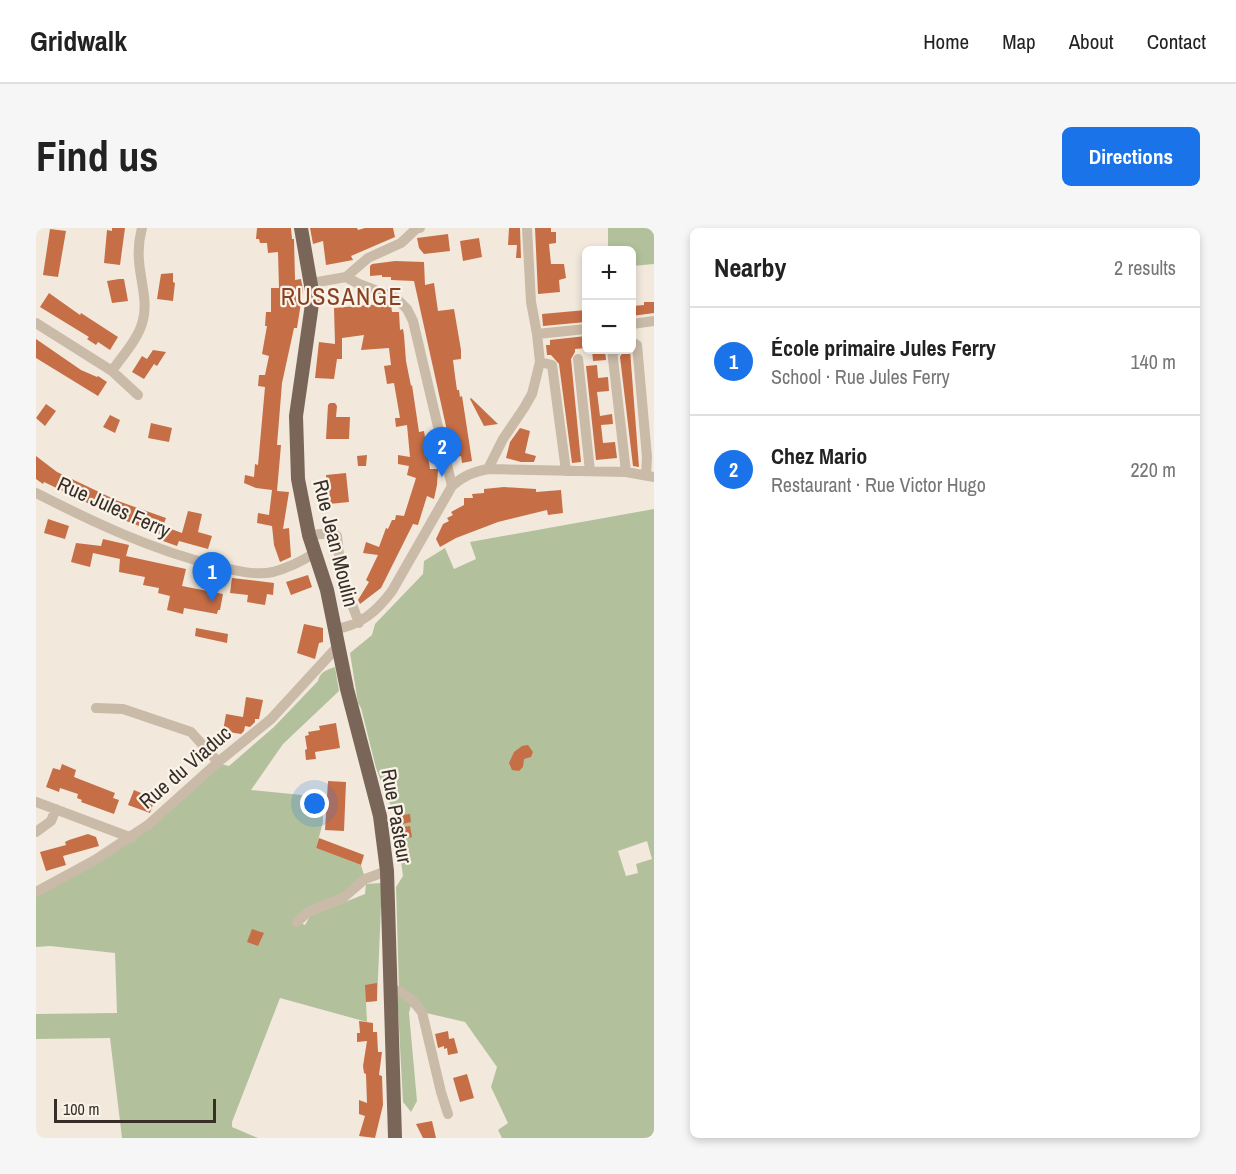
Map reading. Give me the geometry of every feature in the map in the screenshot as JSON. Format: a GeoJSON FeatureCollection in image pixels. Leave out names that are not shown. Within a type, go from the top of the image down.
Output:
{"type":"FeatureCollection","features":[{"type":"Feature","properties":{"kind":"main road","name":"Rue Jean Moulin"},"geometry":{"type":"LineString","coordinates":[[302,228],[312,283],[313,312],[298,394],[296,446],[298,479],[309,535],[327,590],[347,688]]}},
{"type":"Feature","properties":{"kind":"main road","name":"Rue Pasteur"},"geometry":{"type":"LineString","coordinates":[[347,688],[380,820],[387,871],[395,1138]]}},
{"type":"Feature","properties":{"kind":"street"},"geometry":{"type":"LineString","coordinates":[[112,371],[138,333],[144,319],[145,301],[138,243],[142,228]]}},
{"type":"Feature","properties":{"kind":"street"},"geometry":{"type":"LineString","coordinates":[[312,283],[346,277],[368,258],[401,243],[417,228],[420,228]]}},
{"type":"Feature","properties":{"kind":"street"},"geometry":{"type":"LineString","coordinates":[[488,469],[502,439],[532,394],[540,362],[531,302],[527,228]]}},
{"type":"Feature","properties":{"kind":"street"},"geometry":{"type":"LineString","coordinates":[[346,277],[396,298],[407,309],[413,321],[452,486]]}},
{"type":"Feature","properties":{"kind":"street"},"geometry":{"type":"LineString","coordinates":[[636,323],[654,321]]}},
{"type":"Feature","properties":{"kind":"street"},"geometry":{"type":"LineString","coordinates":[[36,323],[112,371],[138,395]]}},
{"type":"Feature","properties":{"kind":"street"},"geometry":{"type":"LineString","coordinates":[[537,334],[582,329]]}},
{"type":"Feature","properties":{"kind":"street"},"geometry":{"type":"LineString","coordinates":[[612,354],[626,472]]}},
{"type":"Feature","properties":{"kind":"street"},"geometry":{"type":"LineString","coordinates":[[336,629],[359,623],[373,613],[392,591],[452,486],[463,477],[488,469],[626,472],[650,476],[635,354]]}},
{"type":"Feature","properties":{"kind":"street"},"geometry":{"type":"LineString","coordinates":[[578,359],[590,471]]}},
{"type":"Feature","properties":{"kind":"street"},"geometry":{"type":"LineString","coordinates":[[540,362],[552,365],[566,471]]}},
{"type":"Feature","properties":{"kind":"street","name":"Rue Jules Ferry"},"geometry":{"type":"LineString","coordinates":[[36,495],[145,544],[188,559],[233,570],[252,573],[272,572],[298,563],[315,553]]}},
{"type":"Feature","properties":{"kind":"street"},"geometry":{"type":"LineString","coordinates":[[309,535],[333,533],[338,536],[341,575],[359,623]]}},
{"type":"Feature","properties":{"kind":"street","name":"Rue du Viaduc"},"geometry":{"type":"LineString","coordinates":[[36,892],[95,860],[148,825],[218,762],[271,719],[339,645]]}},
{"type":"Feature","properties":{"kind":"street"},"geometry":{"type":"LineString","coordinates":[[96,708],[123,709],[191,732],[218,762]]}},
{"type":"Feature","properties":{"kind":"street"},"geometry":{"type":"LineString","coordinates":[[36,802],[132,837]]}},
{"type":"Feature","properties":{"kind":"street"},"geometry":{"type":"LineString","coordinates":[[36,832],[51,821],[56,809]]}},
{"type":"Feature","properties":{"kind":"street"},"geometry":{"type":"LineString","coordinates":[[297,922],[308,912],[343,898],[365,879],[387,871]]}},
{"type":"Feature","properties":{"kind":"street"},"geometry":{"type":"LineString","coordinates":[[389,990],[399,991],[412,1000],[422,1012],[448,1114]]}},
{"type":"Feature","properties":{"kind":"green space"},"geometry":{"type":"Polygon","coordinates":[[[608,228],[654,228],[654,264],[636,266],[636,246],[608,246],[608,228]]]}},
{"type":"Feature","properties":{"kind":"green space"},"geometry":{"type":"Polygon","coordinates":[[[654,509],[654,1138],[502,1138],[498,1130],[508,1123],[491,1087],[497,1067],[465,1022],[422,1012],[412,1001],[409,1013],[417,1101],[411,1112],[403,1102],[397,990],[399,990],[396,887],[403,876],[395,817],[376,768],[358,703],[350,653],[372,635],[375,624],[423,574],[424,561],[445,548],[454,569],[476,559],[470,542],[654,509]],[[647,841],[618,851],[626,876],[638,873],[636,864],[652,859],[647,841]]]}},
{"type":"Feature","properties":{"kind":"green space"},"geometry":{"type":"Polygon","coordinates":[[[335,667],[339,691],[283,744],[251,790],[322,797],[323,822],[316,848],[361,865],[364,875],[343,898],[308,912],[298,922],[305,925],[310,916],[365,894],[366,884],[382,883],[377,1001],[366,1002],[367,1022],[280,998],[232,1122],[232,1127],[258,1138],[122,1138],[110,1038],[36,1039],[36,1014],[117,1013],[115,953],[50,946],[36,947],[36,892],[94,862],[135,836],[166,811],[217,763],[229,766],[274,727],[318,681],[322,673],[335,667]]]}},
{"type":"Feature","properties":{"kind":"building"},"geometry":{"type":"Polygon","coordinates":[[[112,228],[125,228],[120,265],[104,263],[107,230],[112,231],[112,228]]]}},
{"type":"Feature","properties":{"kind":"building"},"geometry":{"type":"Polygon","coordinates":[[[257,228],[291,228],[292,239],[294,239],[295,280],[301,279],[303,290],[297,328],[294,328],[282,383],[277,445],[281,445],[277,491],[289,492],[283,529],[289,528],[291,557],[280,562],[274,545],[272,526],[257,523],[258,513],[269,515],[272,490],[256,488],[244,483],[245,475],[254,477],[255,464],[258,465],[265,387],[258,386],[259,375],[265,375],[269,356],[262,354],[267,326],[265,326],[266,312],[271,312],[271,288],[279,288],[278,252],[268,253],[267,243],[260,243],[259,239],[256,239],[257,228]]]}},
{"type":"Feature","properties":{"kind":"building"},"geometry":{"type":"Polygon","coordinates":[[[310,228],[357,228],[358,230],[393,228],[395,237],[351,256],[353,260],[326,265],[323,241],[313,244],[310,228]]]}},
{"type":"Feature","properties":{"kind":"building"},"geometry":{"type":"Polygon","coordinates":[[[509,228],[520,228],[521,258],[516,258],[517,245],[508,245],[509,228]]]}},
{"type":"Feature","properties":{"kind":"building"},"geometry":{"type":"Polygon","coordinates":[[[535,228],[551,228],[551,232],[556,232],[556,243],[549,244],[551,264],[564,264],[566,278],[559,280],[560,292],[538,294],[535,228]]]}},
{"type":"Feature","properties":{"kind":"building"},"geometry":{"type":"Polygon","coordinates":[[[50,229],[66,231],[58,277],[43,275],[50,229]]]}},
{"type":"Feature","properties":{"kind":"building"},"geometry":{"type":"Polygon","coordinates":[[[448,234],[450,251],[424,254],[419,248],[417,238],[448,234]]]}},
{"type":"Feature","properties":{"kind":"building"},"geometry":{"type":"Polygon","coordinates":[[[479,238],[482,257],[463,261],[460,241],[479,238]]]}},
{"type":"Feature","properties":{"kind":"building"},"geometry":{"type":"Polygon","coordinates":[[[395,261],[424,262],[425,285],[434,283],[438,311],[454,309],[461,359],[453,360],[457,390],[459,390],[460,397],[462,396],[472,461],[462,463],[461,456],[453,458],[414,281],[391,280],[391,277],[382,277],[382,275],[370,276],[372,264],[395,261]]]}},
{"type":"Feature","properties":{"kind":"building"},"geometry":{"type":"Polygon","coordinates":[[[173,273],[175,283],[173,301],[157,299],[161,274],[173,273]]]}},
{"type":"Feature","properties":{"kind":"building"},"geometry":{"type":"Polygon","coordinates":[[[124,279],[128,301],[112,303],[107,281],[124,279]]]}},
{"type":"Feature","properties":{"kind":"building"},"geometry":{"type":"Polygon","coordinates":[[[49,293],[80,315],[81,313],[118,337],[110,350],[98,342],[96,345],[87,339],[89,337],[40,307],[49,293]]]}},
{"type":"Feature","properties":{"kind":"building"},"geometry":{"type":"Polygon","coordinates":[[[644,302],[654,302],[654,313],[636,315],[636,306],[644,305],[644,302]]]}},
{"type":"Feature","properties":{"kind":"building"},"geometry":{"type":"Polygon","coordinates":[[[391,304],[392,312],[399,312],[400,330],[403,329],[406,361],[419,432],[424,431],[430,469],[438,469],[437,485],[434,499],[427,496],[418,525],[413,524],[381,588],[360,604],[358,600],[369,582],[366,580],[378,555],[363,553],[366,542],[379,547],[386,528],[388,529],[392,520],[395,520],[396,515],[404,516],[416,478],[407,475],[409,466],[398,464],[398,455],[410,457],[407,425],[396,427],[395,418],[400,418],[394,383],[387,384],[384,366],[391,365],[389,348],[361,350],[364,335],[342,338],[342,359],[337,359],[334,379],[315,378],[319,342],[335,344],[334,308],[368,305],[369,309],[369,305],[391,304]]]}},
{"type":"Feature","properties":{"kind":"building"},"geometry":{"type":"Polygon","coordinates":[[[582,310],[582,322],[543,326],[542,314],[582,310]]]}},
{"type":"Feature","properties":{"kind":"building"},"geometry":{"type":"Polygon","coordinates":[[[582,336],[582,348],[575,349],[571,359],[581,462],[572,463],[559,364],[551,355],[547,355],[546,345],[550,345],[550,340],[582,336]]]}},
{"type":"Feature","properties":{"kind":"building"},"geometry":{"type":"Polygon","coordinates":[[[36,339],[81,370],[107,382],[98,396],[36,358],[36,339]]]}},
{"type":"Feature","properties":{"kind":"building"},"geometry":{"type":"Polygon","coordinates":[[[153,350],[166,352],[157,366],[154,364],[144,379],[132,372],[142,356],[147,359],[153,350]]]}},
{"type":"Feature","properties":{"kind":"building"},"geometry":{"type":"Polygon","coordinates":[[[592,354],[605,354],[606,360],[593,361],[592,354]]]}},
{"type":"Feature","properties":{"kind":"building"},"geometry":{"type":"Polygon","coordinates":[[[622,354],[630,354],[639,467],[633,466],[620,357],[622,354]]]}},
{"type":"Feature","properties":{"kind":"building"},"geometry":{"type":"Polygon","coordinates":[[[597,365],[598,378],[608,377],[609,391],[597,392],[600,416],[612,414],[613,424],[601,425],[603,443],[615,442],[617,458],[596,460],[586,366],[597,365]]]}},
{"type":"Feature","properties":{"kind":"building"},"geometry":{"type":"Polygon","coordinates":[[[471,398],[498,424],[484,426],[471,398]]]}},
{"type":"Feature","properties":{"kind":"building"},"geometry":{"type":"Polygon","coordinates":[[[330,403],[335,403],[337,406],[336,417],[350,417],[349,439],[326,439],[330,403]]]}},
{"type":"Feature","properties":{"kind":"building"},"geometry":{"type":"Polygon","coordinates":[[[46,404],[56,411],[45,426],[36,418],[46,404]]]}},
{"type":"Feature","properties":{"kind":"building"},"geometry":{"type":"Polygon","coordinates":[[[110,415],[120,420],[115,433],[103,427],[110,415]]]}},
{"type":"Feature","properties":{"kind":"building"},"geometry":{"type":"Polygon","coordinates":[[[151,423],[172,428],[169,442],[148,438],[151,423]]]}},
{"type":"Feature","properties":{"kind":"building"},"geometry":{"type":"Polygon","coordinates":[[[520,428],[530,431],[525,453],[536,456],[534,462],[521,462],[506,458],[510,442],[520,428]]]}},
{"type":"Feature","properties":{"kind":"building"},"geometry":{"type":"Polygon","coordinates":[[[367,455],[366,466],[358,466],[357,456],[367,455]]]}},
{"type":"Feature","properties":{"kind":"building"},"geometry":{"type":"Polygon","coordinates":[[[36,456],[57,472],[118,501],[166,518],[163,526],[182,533],[188,511],[202,514],[198,532],[212,536],[208,549],[179,541],[177,546],[163,541],[165,536],[121,519],[44,482],[43,484],[36,479],[36,456]]]}},
{"type":"Feature","properties":{"kind":"building"},"geometry":{"type":"Polygon","coordinates":[[[346,473],[349,502],[329,504],[326,475],[346,473]]]}},
{"type":"Feature","properties":{"kind":"building"},"geometry":{"type":"Polygon","coordinates":[[[504,487],[536,489],[536,492],[561,490],[563,513],[548,515],[547,510],[498,522],[456,538],[440,547],[436,539],[443,524],[453,515],[451,512],[464,505],[464,498],[473,498],[472,494],[484,493],[484,489],[504,487]]]}},
{"type":"Feature","properties":{"kind":"building"},"geometry":{"type":"Polygon","coordinates":[[[48,519],[69,526],[65,539],[44,533],[48,519]]]}},
{"type":"Feature","properties":{"kind":"building"},"geometry":{"type":"Polygon","coordinates":[[[103,539],[129,545],[126,556],[186,569],[182,586],[223,594],[220,610],[217,614],[184,608],[183,614],[167,610],[170,596],[158,593],[159,588],[143,585],[145,577],[119,572],[120,559],[93,553],[90,567],[71,562],[76,543],[101,546],[103,539]]]}},
{"type":"Feature","properties":{"kind":"building"},"geometry":{"type":"Polygon","coordinates":[[[308,575],[312,587],[291,595],[286,582],[308,575]]]}},
{"type":"Feature","properties":{"kind":"building"},"geometry":{"type":"Polygon","coordinates":[[[232,578],[274,583],[273,595],[267,594],[265,605],[247,602],[248,595],[230,593],[232,578]]]}},
{"type":"Feature","properties":{"kind":"building"},"geometry":{"type":"Polygon","coordinates":[[[304,624],[323,628],[323,642],[319,643],[315,659],[297,653],[304,624]]]}},
{"type":"Feature","properties":{"kind":"building"},"geometry":{"type":"Polygon","coordinates":[[[196,628],[228,634],[227,643],[195,636],[196,628]]]}},
{"type":"Feature","properties":{"kind":"building"},"geometry":{"type":"Polygon","coordinates":[[[246,697],[263,700],[259,719],[255,719],[250,727],[245,726],[241,734],[223,731],[226,714],[243,717],[246,697]]]}},
{"type":"Feature","properties":{"kind":"building"},"geometry":{"type":"Polygon","coordinates":[[[336,723],[340,748],[315,752],[316,759],[306,760],[305,736],[309,735],[308,732],[320,730],[319,726],[336,723]]]}},
{"type":"Feature","properties":{"kind":"building"},"geometry":{"type":"Polygon","coordinates":[[[528,745],[533,752],[531,757],[524,759],[523,767],[519,771],[512,770],[509,763],[514,752],[528,745]]]}},
{"type":"Feature","properties":{"kind":"building"},"geometry":{"type":"Polygon","coordinates":[[[62,764],[76,770],[74,777],[115,793],[113,798],[119,800],[114,814],[81,802],[82,800],[77,798],[78,794],[60,788],[59,792],[46,787],[53,768],[60,770],[62,764]]]}},
{"type":"Feature","properties":{"kind":"building"},"geometry":{"type":"Polygon","coordinates":[[[328,781],[346,782],[344,831],[325,830],[328,781]]]}},
{"type":"Feature","properties":{"kind":"building"},"geometry":{"type":"Polygon","coordinates":[[[134,790],[155,799],[150,813],[128,805],[134,790]]]}},
{"type":"Feature","properties":{"kind":"building"},"geometry":{"type":"Polygon","coordinates":[[[410,814],[411,822],[403,824],[402,815],[410,814]]]}},
{"type":"Feature","properties":{"kind":"building"},"geometry":{"type":"Polygon","coordinates":[[[410,826],[412,837],[403,839],[401,827],[410,826]]]}},
{"type":"Feature","properties":{"kind":"building"},"geometry":{"type":"Polygon","coordinates":[[[88,834],[96,837],[99,846],[63,856],[66,865],[46,871],[40,852],[66,845],[65,842],[69,840],[88,834]]]}},
{"type":"Feature","properties":{"kind":"building"},"geometry":{"type":"Polygon","coordinates":[[[319,838],[364,855],[361,865],[316,848],[319,838]]]}},
{"type":"Feature","properties":{"kind":"building"},"geometry":{"type":"Polygon","coordinates":[[[252,929],[264,933],[258,946],[247,942],[252,929]]]}},
{"type":"Feature","properties":{"kind":"building"},"geometry":{"type":"Polygon","coordinates":[[[377,983],[377,1001],[366,1002],[365,985],[377,983]]]}},
{"type":"Feature","properties":{"kind":"building"},"geometry":{"type":"Polygon","coordinates":[[[359,1021],[373,1023],[373,1032],[377,1032],[378,1052],[382,1052],[379,1075],[382,1076],[383,1105],[375,1138],[359,1136],[365,1116],[359,1114],[359,1100],[367,1103],[366,1074],[363,1066],[367,1041],[357,1042],[357,1033],[360,1033],[359,1021]]]}},
{"type":"Feature","properties":{"kind":"building"},"geometry":{"type":"Polygon","coordinates":[[[448,1031],[449,1039],[454,1038],[458,1053],[448,1055],[447,1048],[444,1049],[444,1046],[438,1048],[435,1034],[448,1031]]]}},
{"type":"Feature","properties":{"kind":"building"},"geometry":{"type":"Polygon","coordinates":[[[467,1074],[474,1098],[460,1102],[453,1078],[467,1074]]]}},
{"type":"Feature","properties":{"kind":"building"},"geometry":{"type":"Polygon","coordinates":[[[432,1121],[436,1138],[423,1138],[416,1124],[432,1121]]]}},
{"type":"Feature","properties":{"kind":"place","name":"Chez Mario"},"geometry":{"type":"Point","coordinates":[442,477]}},
{"type":"Feature","properties":{"kind":"place","name":"École primaire Jules Ferry"},"geometry":{"type":"Point","coordinates":[212,602]}},
{"type":"Feature","properties":{"kind":"district","name":"RUSSANGE"},"geometry":{"type":"Point","coordinates":[342,296]}}]}
